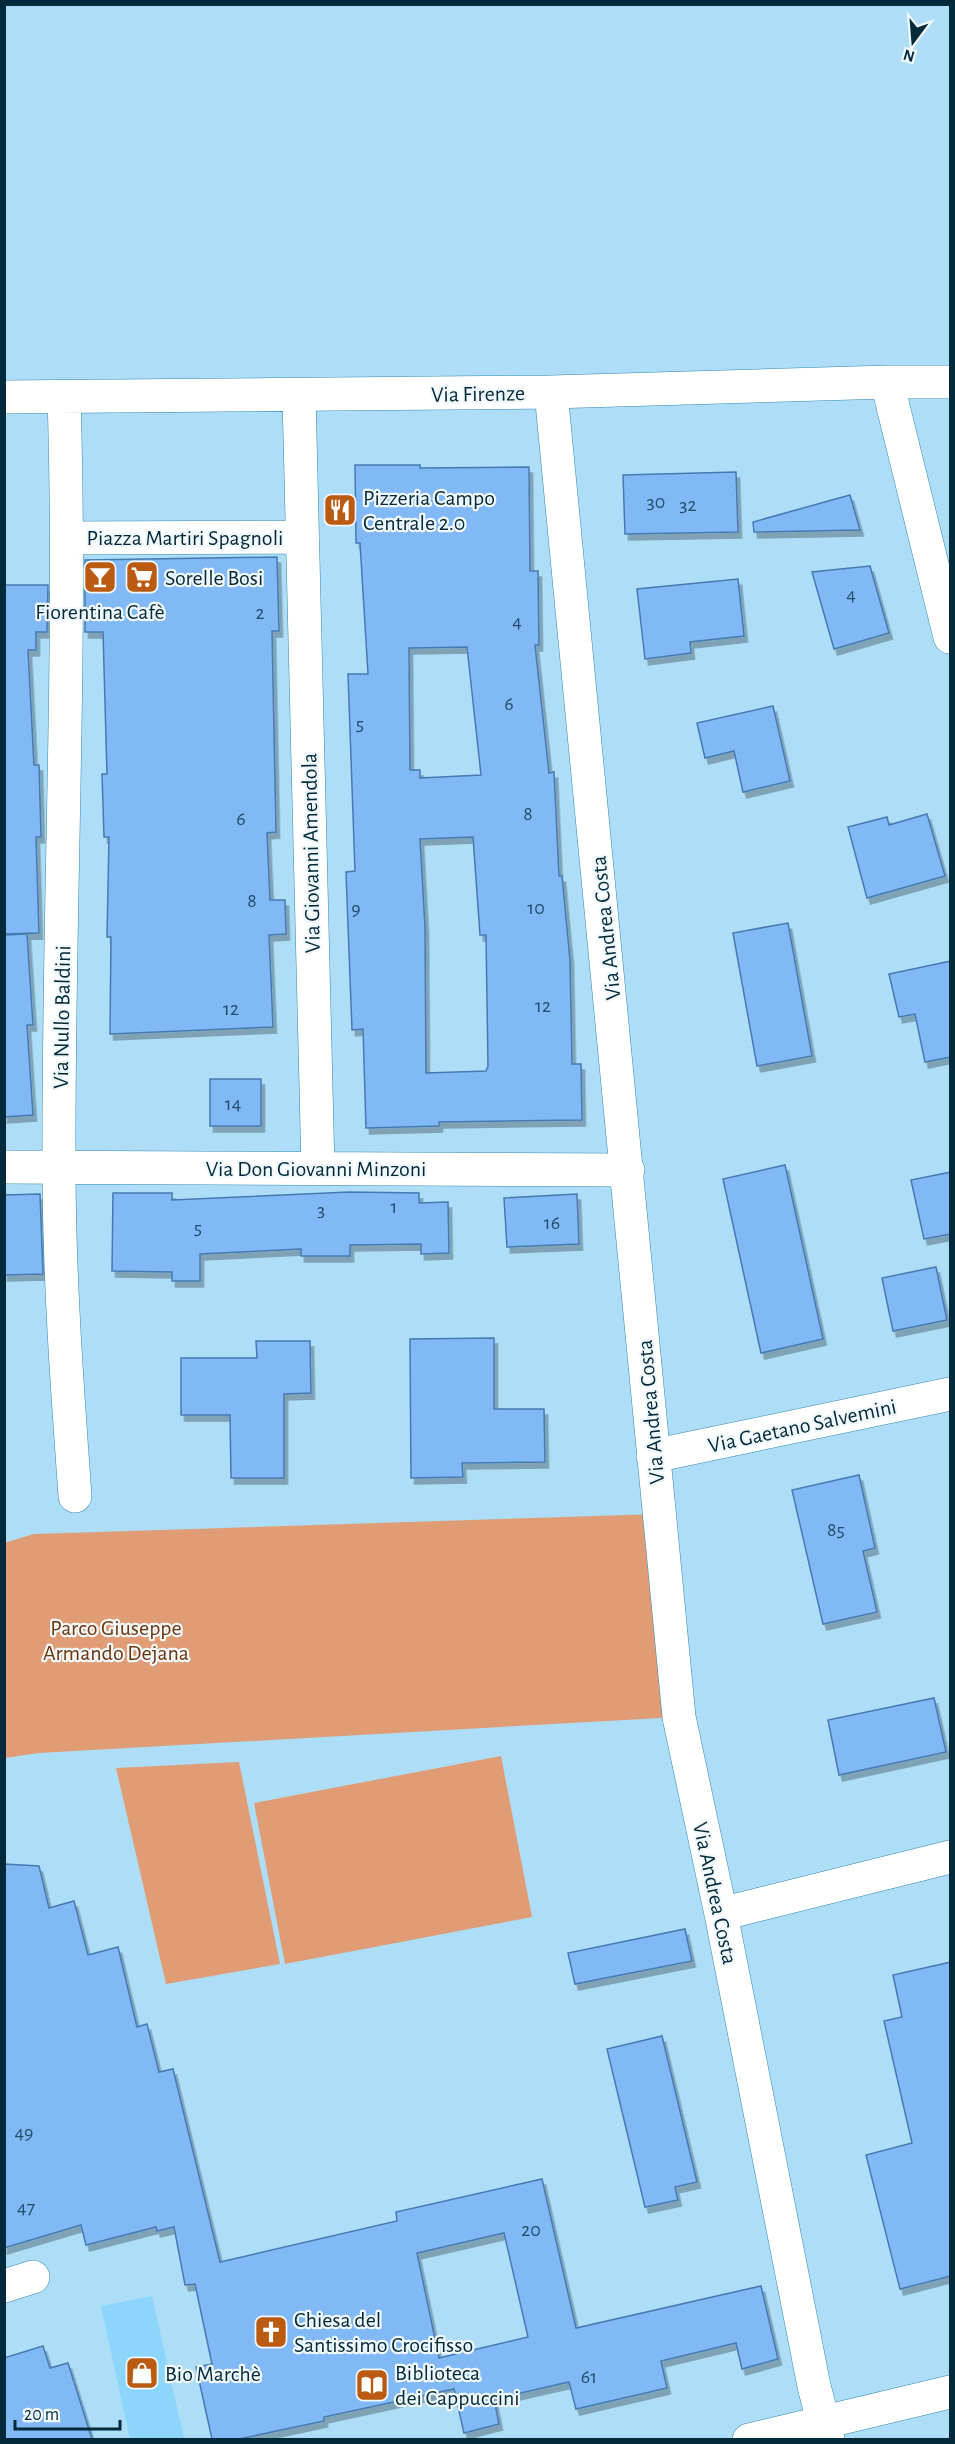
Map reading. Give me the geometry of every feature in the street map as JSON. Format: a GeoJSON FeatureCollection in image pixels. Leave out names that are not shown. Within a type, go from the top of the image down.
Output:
{"type":"FeatureCollection","features":[{"type":"Feature","properties":{"kind":"street"},"geometry":{"type":"LineString","coordinates":[[887,382],[951,637]]}},
{"type":"Feature","properties":{"kind":"street","name":"Via Firenze"},"geometry":{"type":"LineString","coordinates":[[4,397],[299,396],[951,382]]}},
{"type":"Feature","properties":{"kind":"street","name":"Via Andrea Costa"},"geometry":{"type":"LineString","coordinates":[[551,392],[628,1170],[679,1717],[721,1914],[814,2386],[825,2430]]}},
{"type":"Feature","properties":{"kind":"street","name":"Piazza Martiri Spagnoli"},"geometry":{"type":"LineString","coordinates":[[64,397],[67,538],[303,537],[299,396]]}},
{"type":"Feature","properties":{"kind":"street","name":"Via Giovanni Amendola"},"geometry":{"type":"LineString","coordinates":[[303,537],[318,1169]]}},
{"type":"Feature","properties":{"kind":"street","name":"Via Nullo Baldini"},"geometry":{"type":"LineString","coordinates":[[67,538],[59,1166],[64,1337],[75,1496]]}},
{"type":"Feature","properties":{"kind":"street","name":"Via Don Giovanni Minzoni"},"geometry":{"type":"LineString","coordinates":[[4,1167],[628,1170]]}},
{"type":"Feature","properties":{"kind":"street","name":"Via Gaetano Salvemini"},"geometry":{"type":"LineString","coordinates":[[653,1455],[951,1394]]}},
{"type":"Feature","properties":{"kind":"street"},"geometry":{"type":"LineString","coordinates":[[721,1914],[951,1857]]}},
{"type":"Feature","properties":{"kind":"street"},"geometry":{"type":"LineString","coordinates":[[749,2439],[825,2430],[951,2392]]}},
{"type":"Feature","properties":{"kind":"shaded area","name":"Bio Marchè"},"geometry":{"type":"Polygon","coordinates":[[[152,2296],[184,2439],[130,2439],[101,2306],[152,2296]]]}},
{"type":"Feature","properties":{"kind":"green space","name":"Parco Giuseppe Armando Dejana"},"geometry":{"type":"Polygon","coordinates":[[[659,1514],[679,1717],[39,1753],[5,1758],[4,1543],[34,1534],[659,1514]]]}},
{"type":"Feature","properties":{"kind":"green space"},"geometry":{"type":"Polygon","coordinates":[[[501,1756],[532,1917],[285,1964],[254,1803],[501,1756]]]}},
{"type":"Feature","properties":{"kind":"green space"},"geometry":{"type":"Polygon","coordinates":[[[239,1762],[280,1964],[166,1984],[116,1768],[239,1762]]]}},
{"type":"Feature","properties":{"kind":"building"},"geometry":{"type":"Polygon","coordinates":[[[355,465],[420,465],[420,468],[529,467],[530,571],[538,571],[539,645],[535,645],[549,773],[554,772],[559,876],[562,876],[570,960],[572,1064],[581,1064],[582,1120],[439,1122],[439,1126],[366,1128],[363,1029],[352,1030],[346,872],[355,871],[348,674],[368,674],[360,543],[356,543],[355,465]],[[467,647],[409,648],[410,770],[420,770],[420,778],[481,775],[467,647]],[[473,837],[420,839],[425,927],[426,1073],[486,1071],[488,1066],[486,935],[480,935],[473,837]]]}},
{"type":"Feature","properties":{"kind":"building"},"geometry":{"type":"Polygon","coordinates":[[[736,472],[738,532],[625,534],[623,475],[736,472]]]}},
{"type":"Feature","properties":{"kind":"building"},"geometry":{"type":"Polygon","coordinates":[[[850,495],[860,530],[754,532],[753,522],[850,495]]]}},
{"type":"Feature","properties":{"kind":"building"},"geometry":{"type":"Polygon","coordinates":[[[277,557],[279,631],[272,631],[276,832],[267,833],[270,900],[285,900],[286,934],[269,935],[273,1027],[110,1034],[111,937],[107,937],[109,837],[104,837],[102,774],[107,774],[103,632],[85,632],[85,560],[277,557]]]}},
{"type":"Feature","properties":{"kind":"building"},"geometry":{"type":"Polygon","coordinates":[[[870,566],[889,633],[834,649],[812,572],[870,566]]]}},
{"type":"Feature","properties":{"kind":"building"},"geometry":{"type":"Polygon","coordinates":[[[738,579],[744,636],[690,642],[691,653],[645,659],[637,589],[738,579]]]}},
{"type":"Feature","properties":{"kind":"building"},"geometry":{"type":"Polygon","coordinates":[[[4,585],[48,585],[47,632],[36,632],[36,650],[28,650],[34,765],[39,765],[41,837],[36,837],[39,933],[4,934],[4,585]]]}},
{"type":"Feature","properties":{"kind":"building"},"geometry":{"type":"Polygon","coordinates":[[[773,706],[790,781],[743,792],[734,751],[705,758],[697,723],[773,706]]]}},
{"type":"Feature","properties":{"kind":"building"},"geometry":{"type":"Polygon","coordinates":[[[927,814],[945,876],[867,898],[848,827],[887,817],[889,825],[927,814]]]}},
{"type":"Feature","properties":{"kind":"building"},"geometry":{"type":"Polygon","coordinates":[[[788,923],[812,1056],[757,1066],[733,933],[788,923]]]}},
{"type":"Feature","properties":{"kind":"building"},"geometry":{"type":"Polygon","coordinates":[[[27,934],[33,1025],[27,1025],[33,1115],[4,1117],[4,935],[27,934]]]}},
{"type":"Feature","properties":{"kind":"building"},"geometry":{"type":"Polygon","coordinates":[[[951,961],[951,1057],[925,1062],[915,1014],[899,1017],[889,974],[951,961]]]}},
{"type":"Feature","properties":{"kind":"building"},"geometry":{"type":"Polygon","coordinates":[[[210,1079],[261,1079],[261,1126],[210,1126],[210,1079]]]}},
{"type":"Feature","properties":{"kind":"building"},"geometry":{"type":"Polygon","coordinates":[[[785,1165],[823,1339],[761,1353],[723,1179],[785,1165]]]}},
{"type":"Feature","properties":{"kind":"building"},"geometry":{"type":"Polygon","coordinates":[[[951,1172],[951,1234],[924,1239],[911,1180],[951,1172]]]}},
{"type":"Feature","properties":{"kind":"building"},"geometry":{"type":"Polygon","coordinates":[[[349,1192],[419,1193],[419,1203],[448,1202],[449,1253],[421,1254],[421,1244],[350,1245],[350,1256],[301,1256],[301,1249],[200,1254],[200,1281],[172,1281],[172,1272],[112,1271],[113,1193],[172,1193],[172,1200],[349,1192]]]}},
{"type":"Feature","properties":{"kind":"building"},"geometry":{"type":"Polygon","coordinates":[[[40,1194],[43,1274],[4,1275],[4,1195],[40,1194]]]}},
{"type":"Feature","properties":{"kind":"building"},"geometry":{"type":"Polygon","coordinates":[[[577,1194],[579,1244],[507,1247],[504,1198],[577,1194]]]}},
{"type":"Feature","properties":{"kind":"building"},"geometry":{"type":"Polygon","coordinates":[[[936,1267],[947,1320],[893,1331],[882,1278],[936,1267]]]}},
{"type":"Feature","properties":{"kind":"building"},"geometry":{"type":"Polygon","coordinates":[[[494,1338],[494,1409],[544,1409],[545,1462],[462,1463],[463,1477],[411,1478],[410,1339],[494,1338]]]}},
{"type":"Feature","properties":{"kind":"building"},"geometry":{"type":"Polygon","coordinates":[[[256,1341],[310,1341],[311,1393],[284,1394],[284,1478],[231,1478],[230,1415],[181,1415],[181,1358],[257,1358],[256,1341]]]}},
{"type":"Feature","properties":{"kind":"building"},"geometry":{"type":"Polygon","coordinates":[[[859,1475],[875,1548],[863,1551],[877,1612],[823,1624],[792,1490],[859,1475]]]}},
{"type":"Feature","properties":{"kind":"building"},"geometry":{"type":"Polygon","coordinates":[[[934,1698],[946,1752],[839,1775],[828,1720],[934,1698]]]}},
{"type":"Feature","properties":{"kind":"building"},"geometry":{"type":"Polygon","coordinates":[[[4,1864],[39,1866],[49,1908],[74,1901],[88,1955],[118,1947],[137,2027],[147,2024],[159,2072],[173,2069],[220,2262],[397,2221],[396,2212],[542,2179],[576,2328],[761,2286],[778,2359],[742,2369],[736,2343],[661,2361],[667,2388],[576,2409],[569,2382],[494,2399],[499,2424],[464,2433],[454,2389],[324,2417],[324,2421],[239,2439],[212,2439],[196,2367],[212,2364],[195,2284],[185,2285],[174,2227],[157,2231],[156,2227],[86,2245],[81,2225],[4,2248],[4,1864]],[[504,2233],[417,2253],[439,2358],[528,2337],[504,2233]]]}},
{"type":"Feature","properties":{"kind":"building"},"geometry":{"type":"Polygon","coordinates":[[[685,1929],[692,1961],[575,1984],[568,1953],[685,1929]]]}},
{"type":"Feature","properties":{"kind":"building"},"geometry":{"type":"Polygon","coordinates":[[[951,1962],[951,2276],[900,2289],[866,2155],[912,2143],[884,2021],[902,2017],[893,1975],[951,1962]]]}},
{"type":"Feature","properties":{"kind":"building"},"geometry":{"type":"Polygon","coordinates":[[[662,2036],[697,2182],[675,2187],[678,2200],[645,2207],[607,2049],[662,2036]]]}},
{"type":"Feature","properties":{"kind":"building"},"geometry":{"type":"Polygon","coordinates":[[[43,2346],[50,2368],[68,2363],[92,2439],[4,2439],[4,2358],[43,2346]]]}},
{"type":"Feature","properties":{"kind":"place","name":"Pizzeria Campo Centrale 2.0"},"geometry":{"type":"Point","coordinates":[340,510]}},
{"type":"Feature","properties":{"kind":"place","name":"Fiorentina Cafè"},"geometry":{"type":"Point","coordinates":[100,577]}},
{"type":"Feature","properties":{"kind":"place","name":"Sorelle Bosi"},"geometry":{"type":"Point","coordinates":[142,577]}},
{"type":"Feature","properties":{"kind":"place","name":"Chiesa del Santissimo Crocifisso"},"geometry":{"type":"Point","coordinates":[271,2332]}},
{"type":"Feature","properties":{"kind":"place","name":"Bio Marchè"},"geometry":{"type":"Point","coordinates":[142,2373]}},
{"type":"Feature","properties":{"kind":"place","name":"Biblioteca dei Cappuccini"},"geometry":{"type":"Point","coordinates":[372,2385]}}]}
